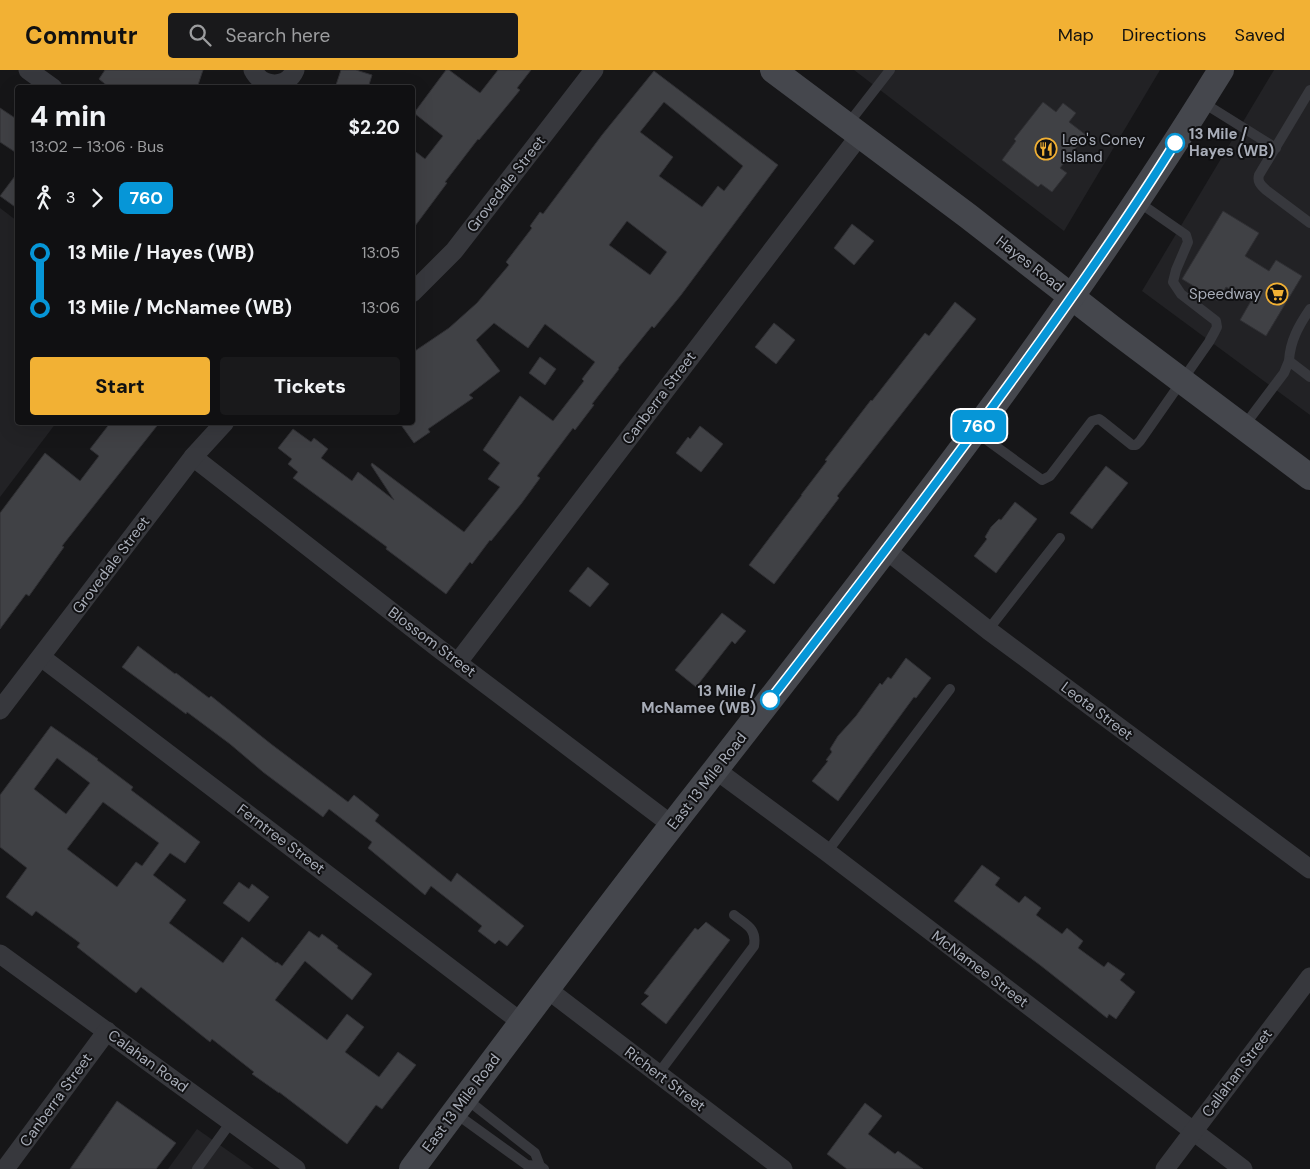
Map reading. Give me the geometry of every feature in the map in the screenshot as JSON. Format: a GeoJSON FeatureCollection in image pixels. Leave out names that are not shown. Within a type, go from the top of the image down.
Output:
{"type":"FeatureCollection","features":[{"type":"Feature","properties":{"kind":"main road","name":"Hayes Road"},"geometry":{"type":"LineString","coordinates":[[773,70],[1310,477]]}},
{"type":"Feature","properties":{"kind":"main road","name":"East 13 Mile Road"},"geometry":{"type":"LineString","coordinates":[[412,1169],[521,1022],[886,550],[975,431],[1073,297],[1202,102],[1221,70]]}},
{"type":"Feature","properties":{"kind":"street"},"geometry":{"type":"LineString","coordinates":[[28,70],[49,85]]}},
{"type":"Feature","properties":{"kind":"street"},"geometry":{"type":"LineString","coordinates":[[256,79],[267,83],[282,83],[289,79],[295,70]]}},
{"type":"Feature","properties":{"kind":"street","name":"Grovedale Street"},"geometry":{"type":"LineString","coordinates":[[415,290],[454,251],[594,70]]}},
{"type":"Feature","properties":{"kind":"street","name":"Canberra Street"},"geometry":{"type":"LineString","coordinates":[[458,662],[853,130]]}},
{"type":"Feature","properties":{"kind":"street","name":"Grovedale Street"},"geometry":{"type":"LineString","coordinates":[[0,710],[193,457],[221,425]]}},
{"type":"Feature","properties":{"kind":"street","name":"Blossom Street"},"geometry":{"type":"LineString","coordinates":[[193,457],[672,825]]}},
{"type":"Feature","properties":{"kind":"street","name":"Leota Street"},"geometry":{"type":"LineString","coordinates":[[886,550],[988,630],[1310,869]]}},
{"type":"Feature","properties":{"kind":"street","name":"Ferntree Street"},"geometry":{"type":"LineString","coordinates":[[41,657],[521,1022]]}},
{"type":"Feature","properties":{"kind":"street","name":"McNamee Street"},"geometry":{"type":"LineString","coordinates":[[716,770],[827,852],[1243,1169]]}},
{"type":"Feature","properties":{"kind":"street","name":"Calahan Road"},"geometry":{"type":"LineString","coordinates":[[0,954],[296,1169]]}},
{"type":"Feature","properties":{"kind":"street","name":"Callahan Street"},"geometry":{"type":"LineString","coordinates":[[1165,1169],[1310,977]]}},
{"type":"Feature","properties":{"kind":"street","name":"Richert Street"},"geometry":{"type":"LineString","coordinates":[[547,989],[783,1169]]}},
{"type":"Feature","properties":{"kind":"street","name":"Canberra Street"},"geometry":{"type":"LineString","coordinates":[[5,1169],[107,1031]]}},
{"type":"Feature","properties":{"kind":"lane"},"geometry":{"type":"LineString","coordinates":[[853,130],[890,70]]}},
{"type":"Feature","properties":{"kind":"lane"},"geometry":{"type":"LineString","coordinates":[[1310,90],[1259,175],[1259,182],[1266,190],[1310,223]]}},
{"type":"Feature","properties":{"kind":"lane"},"geometry":{"type":"LineString","coordinates":[[1202,102],[1276,148]]}},
{"type":"Feature","properties":{"kind":"lane"},"geometry":{"type":"LineString","coordinates":[[975,431],[1040,479],[1045,480],[1050,476],[1086,426],[1092,421],[1099,419],[1132,445],[1136,445],[1140,441],[1216,332],[1216,321],[1180,294],[1173,282],[1188,242],[1186,236],[1137,201]]}},
{"type":"Feature","properties":{"kind":"lane"},"geometry":{"type":"LineString","coordinates":[[1243,427],[1284,372],[1289,361],[1293,340],[1298,327],[1310,309]]}},
{"type":"Feature","properties":{"kind":"lane"},"geometry":{"type":"LineString","coordinates":[[1289,361],[1310,377]]}},
{"type":"Feature","properties":{"kind":"lane"},"geometry":{"type":"LineString","coordinates":[[988,630],[1060,538]]}},
{"type":"Feature","properties":{"kind":"lane"},"geometry":{"type":"LineString","coordinates":[[827,852],[950,688]]}},
{"type":"Feature","properties":{"kind":"lane"},"geometry":{"type":"LineString","coordinates":[[658,1074],[754,946],[756,938],[753,930],[734,915]]}},
{"type":"Feature","properties":{"kind":"lane"},"geometry":{"type":"LineString","coordinates":[[460,1105],[535,1153],[542,1167]]}},
{"type":"Feature","properties":{"kind":"lane"},"geometry":{"type":"LineString","coordinates":[[460,1105],[527,1165],[542,1167]]}},
{"type":"Feature","properties":{"kind":"lane"},"geometry":{"type":"LineString","coordinates":[[197,1169],[232,1122]]}},
{"type":"Feature","properties":{"kind":"shaded area"},"geometry":{"type":"Polygon","coordinates":[[[854,70],[1160,70],[1064,231],[854,70]]]}},
{"type":"Feature","properties":{"kind":"shaded area"},"geometry":{"type":"Polygon","coordinates":[[[1274,70],[1310,70],[1310,415],[1142,291],[1274,70]]]}},
{"type":"Feature","properties":{"kind":"shaded area"},"geometry":{"type":"Polygon","coordinates":[[[0,208],[15,219],[15,425],[54,425],[0,497],[0,208]]]}},
{"type":"Feature","properties":{"kind":"shaded area"},"geometry":{"type":"Polygon","coordinates":[[[197,1129],[254,1169],[168,1169],[197,1129]]]}},
{"type":"Feature","properties":{"kind":"building"},"geometry":{"type":"Polygon","coordinates":[[[105,70],[203,70],[198,85],[106,85],[99,79],[105,70]]]}},
{"type":"Feature","properties":{"kind":"building"},"geometry":{"type":"Polygon","coordinates":[[[341,70],[356,70],[372,75],[369,85],[336,85],[341,70]]]}},
{"type":"Feature","properties":{"kind":"building"},"geometry":{"type":"Polygon","coordinates":[[[446,70],[449,70],[480,93],[498,70],[531,70],[517,88],[520,90],[478,139],[415,226],[415,151],[425,159],[443,136],[415,114],[446,70]]]}},
{"type":"Feature","properties":{"kind":"building"},"geometry":{"type":"Polygon","coordinates":[[[654,71],[778,165],[681,295],[654,328],[652,326],[618,368],[592,404],[594,405],[575,430],[573,428],[537,476],[540,478],[521,504],[472,564],[470,562],[446,594],[386,549],[387,547],[293,478],[298,472],[288,464],[292,459],[278,448],[293,429],[311,442],[314,438],[328,449],[321,458],[352,481],[358,472],[394,500],[371,465],[372,463],[464,532],[500,487],[488,479],[500,463],[483,450],[520,396],[553,421],[584,381],[582,379],[595,362],[545,324],[528,348],[494,323],[476,340],[500,371],[469,395],[473,398],[428,429],[430,432],[414,443],[401,425],[415,425],[415,351],[449,328],[477,303],[509,265],[506,262],[532,228],[530,226],[540,212],[543,214],[602,135],[654,71]],[[664,102],[640,132],[673,157],[659,176],[702,207],[718,186],[724,191],[743,166],[664,102]],[[627,221],[609,245],[650,275],[667,252],[627,221]]]}},
{"type":"Feature","properties":{"kind":"building"},"geometry":{"type":"Polygon","coordinates":[[[1043,102],[1056,112],[1063,103],[1076,113],[1069,122],[1086,135],[1060,168],[1067,173],[1052,192],[1041,184],[1038,187],[1002,160],[1016,141],[1014,139],[1043,102]]]}},
{"type":"Feature","properties":{"kind":"building"},"geometry":{"type":"Polygon","coordinates":[[[0,108],[15,118],[15,152],[0,142],[0,108]]]}},
{"type":"Feature","properties":{"kind":"building"},"geometry":{"type":"Polygon","coordinates":[[[15,176],[15,207],[0,196],[15,176]]]}},
{"type":"Feature","properties":{"kind":"building"},"geometry":{"type":"Polygon","coordinates":[[[1223,211],[1259,233],[1245,256],[1269,271],[1276,260],[1302,276],[1266,336],[1240,320],[1251,301],[1226,287],[1218,301],[1182,279],[1223,211]]]}},
{"type":"Feature","properties":{"kind":"building"},"geometry":{"type":"Polygon","coordinates":[[[852,224],[874,241],[854,265],[834,248],[852,224]]]}},
{"type":"Feature","properties":{"kind":"building"},"geometry":{"type":"Polygon","coordinates":[[[955,302],[976,319],[837,496],[839,498],[774,584],[749,565],[871,400],[925,333],[929,336],[955,302]]]}},
{"type":"Feature","properties":{"kind":"building"},"geometry":{"type":"Polygon","coordinates":[[[774,323],[795,340],[776,364],[755,347],[774,323]]]}},
{"type":"Feature","properties":{"kind":"building"},"geometry":{"type":"Polygon","coordinates":[[[540,357],[556,369],[545,385],[529,373],[540,357]]]}},
{"type":"Feature","properties":{"kind":"building"},"geometry":{"type":"Polygon","coordinates":[[[109,425],[158,425],[62,546],[64,547],[29,596],[26,594],[0,629],[0,513],[45,453],[80,481],[99,456],[90,449],[109,425]]]}},
{"type":"Feature","properties":{"kind":"building"},"geometry":{"type":"Polygon","coordinates":[[[700,426],[723,444],[701,472],[676,453],[688,437],[690,439],[700,426]]]}},
{"type":"Feature","properties":{"kind":"building"},"geometry":{"type":"Polygon","coordinates":[[[1106,466],[1128,483],[1092,529],[1070,513],[1106,466]]]}},
{"type":"Feature","properties":{"kind":"building"},"geometry":{"type":"Polygon","coordinates":[[[1015,502],[1037,519],[996,573],[974,556],[987,539],[985,537],[991,527],[999,519],[1001,520],[1015,502]]]}},
{"type":"Feature","properties":{"kind":"building"},"geometry":{"type":"Polygon","coordinates":[[[588,567],[609,584],[590,607],[569,591],[588,567]]]}},
{"type":"Feature","properties":{"kind":"building"},"geometry":{"type":"Polygon","coordinates":[[[722,613],[746,631],[735,644],[732,641],[696,687],[675,670],[722,613]]]}},
{"type":"Feature","properties":{"kind":"building"},"geometry":{"type":"Polygon","coordinates":[[[138,646],[209,698],[211,696],[348,802],[354,795],[379,815],[375,821],[451,882],[457,873],[524,926],[507,946],[499,940],[495,944],[478,931],[482,926],[431,886],[425,895],[368,848],[372,842],[329,809],[323,817],[263,772],[230,744],[122,667],[138,646]]]}},
{"type":"Feature","properties":{"kind":"building"},"geometry":{"type":"Polygon","coordinates":[[[906,658],[931,678],[916,698],[914,697],[838,801],[812,781],[828,761],[826,760],[832,752],[830,749],[838,736],[856,716],[880,683],[882,685],[888,677],[891,679],[906,658]]]}},
{"type":"Feature","properties":{"kind":"building"},"geometry":{"type":"Polygon","coordinates":[[[51,726],[98,759],[133,787],[131,790],[200,842],[185,863],[170,853],[153,875],[186,900],[169,923],[223,963],[242,937],[282,966],[309,931],[319,938],[322,934],[338,946],[337,948],[372,974],[352,1000],[305,961],[275,1000],[327,1040],[347,1014],[364,1027],[345,1052],[379,1077],[398,1052],[416,1065],[382,1109],[376,1105],[347,1144],[279,1092],[252,1074],[254,1072],[212,1039],[210,1042],[141,987],[136,993],[77,947],[80,943],[36,911],[32,916],[6,897],[27,868],[0,847],[0,795],[51,726]],[[57,758],[34,789],[66,814],[90,783],[57,758]],[[103,802],[67,849],[117,887],[136,862],[142,866],[159,843],[103,802]]]}},
{"type":"Feature","properties":{"kind":"building"},"geometry":{"type":"Polygon","coordinates":[[[982,865],[1000,878],[995,885],[1019,903],[1025,896],[1041,908],[1036,915],[1062,934],[1067,928],[1083,941],[1078,948],[1104,967],[1108,962],[1125,974],[1120,980],[1135,992],[1116,1019],[1109,1014],[1107,1018],[954,901],[982,865]]]}},
{"type":"Feature","properties":{"kind":"building"},"geometry":{"type":"Polygon","coordinates":[[[239,882],[249,889],[252,884],[269,897],[249,922],[223,903],[239,882]]]}},
{"type":"Feature","properties":{"kind":"building"},"geometry":{"type":"Polygon","coordinates":[[[706,922],[730,940],[666,1024],[641,1004],[649,996],[644,993],[695,928],[698,930],[706,922]]]}},
{"type":"Feature","properties":{"kind":"building"},"geometry":{"type":"Polygon","coordinates":[[[117,1101],[176,1143],[156,1169],[70,1169],[117,1101]]]}},
{"type":"Feature","properties":{"kind":"building"},"geometry":{"type":"Polygon","coordinates":[[[865,1103],[882,1116],[868,1134],[895,1154],[898,1151],[923,1169],[847,1169],[827,1154],[865,1103]]]}},
{"type":"Feature","properties":{"kind":"bus line","name":"760"},"geometry":{"type":"LineString","coordinates":[[770,700],[946,471],[1073,297],[1175,143]]}},
{"type":"Feature","properties":{"kind":"place","name":"13 Mile / Hayes (WB)"},"geometry":{"type":"Point","coordinates":[1175,143]}},
{"type":"Feature","properties":{"kind":"place","name":"Leo's Coney Island"},"geometry":{"type":"Point","coordinates":[1046,149]}},
{"type":"Feature","properties":{"kind":"place","name":"Speedway"},"geometry":{"type":"Point","coordinates":[1277,294]}},
{"type":"Feature","properties":{"kind":"place","name":"13 Mile / McNamee (WB)"},"geometry":{"type":"Point","coordinates":[770,700]}}]}
